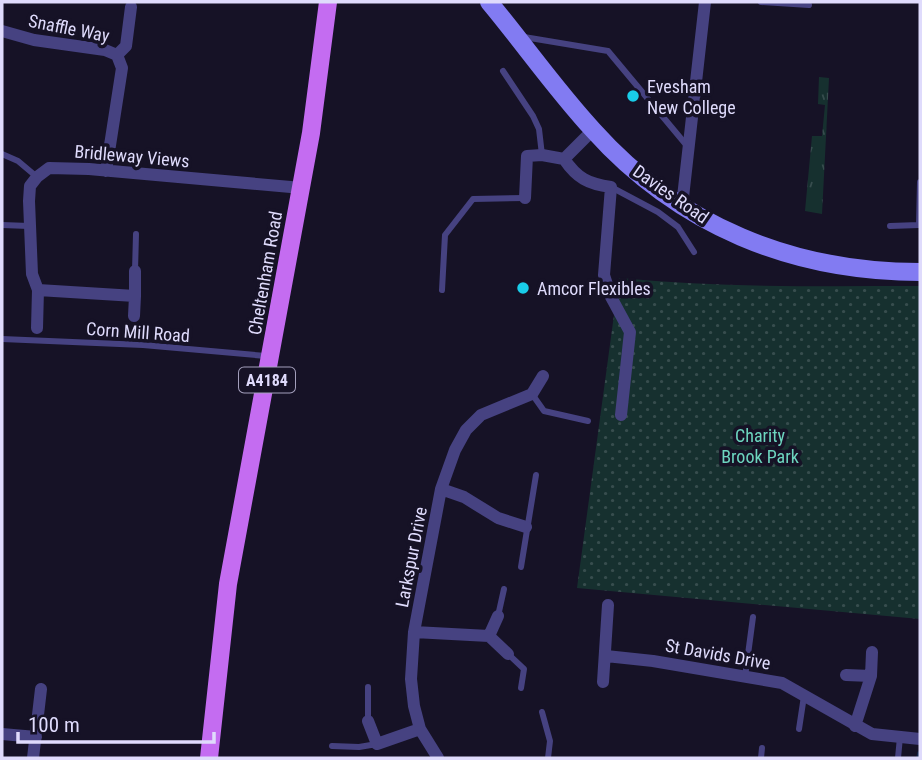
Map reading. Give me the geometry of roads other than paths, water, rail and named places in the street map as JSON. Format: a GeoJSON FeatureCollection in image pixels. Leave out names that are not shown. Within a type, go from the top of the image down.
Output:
{"type":"FeatureCollection","features":[{"type":"Feature","properties":{"kind":"main road","name":"Cheltenham Road"},"geometry":{"type":"LineString","coordinates":[[209,758],[228,584],[312,133],[328,2]]}},
{"type":"Feature","properties":{"kind":"street","name":"Davies Road"},"geometry":{"type":"LineString","coordinates":[[489,2],[593,130],[646,181],[682,206],[729,233],[778,251],[856,269],[920,272]]}},
{"type":"Feature","properties":{"kind":"street"},"geometry":{"type":"LineString","coordinates":[[682,206],[705,2]]}},
{"type":"Feature","properties":{"kind":"street"},"geometry":{"type":"LineString","coordinates":[[117,55],[126,46],[131,7]]}},
{"type":"Feature","properties":{"kind":"street","name":"Snaffle Way"},"geometry":{"type":"LineString","coordinates":[[2,31],[34,40],[105,50],[117,55],[122,68],[106,171]]}},
{"type":"Feature","properties":{"kind":"street"},"geometry":{"type":"LineString","coordinates":[[564,159],[593,130]]}},
{"type":"Feature","properties":{"kind":"street"},"geometry":{"type":"LineString","coordinates":[[525,198],[527,156],[542,155],[564,159],[575,174],[591,184],[611,187],[604,275],[611,297],[630,332],[621,415]]}},
{"type":"Feature","properties":{"kind":"street","name":"Bridleway Views"},"geometry":{"type":"LineString","coordinates":[[37,177],[49,168],[66,167],[302,188]]}},
{"type":"Feature","properties":{"kind":"street"},"geometry":{"type":"LineString","coordinates":[[37,177],[30,186],[29,226],[32,274],[38,290],[37,328]]}},
{"type":"Feature","properties":{"kind":"street"},"geometry":{"type":"LineString","coordinates":[[134,316],[135,271]]}},
{"type":"Feature","properties":{"kind":"street"},"geometry":{"type":"LineString","coordinates":[[38,290],[135,296]]}},
{"type":"Feature","properties":{"kind":"street"},"geometry":{"type":"LineString","coordinates":[[532,394],[543,376]]}},
{"type":"Feature","properties":{"kind":"street","name":"Larkspur Drive"},"geometry":{"type":"LineString","coordinates":[[438,758],[420,729],[411,679],[414,632],[441,489],[455,450],[467,430],[481,415],[532,394]]}},
{"type":"Feature","properties":{"kind":"street","name":"Larkspur Drive"},"geometry":{"type":"LineString","coordinates":[[441,489],[464,497],[498,518],[526,527]]}},
{"type":"Feature","properties":{"kind":"street"},"geometry":{"type":"LineString","coordinates":[[603,682],[608,606]]}},
{"type":"Feature","properties":{"kind":"street"},"geometry":{"type":"LineString","coordinates":[[498,617],[489,636],[508,654]]}},
{"type":"Feature","properties":{"kind":"street","name":"Larkspur Drive"},"geometry":{"type":"LineString","coordinates":[[414,632],[489,636]]}},
{"type":"Feature","properties":{"kind":"street"},"geometry":{"type":"LineString","coordinates":[[855,726],[871,676],[872,652]]}},
{"type":"Feature","properties":{"kind":"street","name":"St Davids Drive"},"geometry":{"type":"LineString","coordinates":[[606,656],[653,661],[782,683],[872,734],[920,739]]}},
{"type":"Feature","properties":{"kind":"street"},"geometry":{"type":"LineString","coordinates":[[846,675],[871,676]]}},
{"type":"Feature","properties":{"kind":"street"},"geometry":{"type":"LineString","coordinates":[[33,756],[41,689]]}},
{"type":"Feature","properties":{"kind":"street"},"geometry":{"type":"LineString","coordinates":[[368,722],[377,744],[420,729]]}},
{"type":"Feature","properties":{"kind":"street"},"geometry":{"type":"LineString","coordinates":[[2,734],[36,737]]}},
{"type":"Feature","properties":{"kind":"lane"},"geometry":{"type":"LineString","coordinates":[[761,2],[809,5]]}},
{"type":"Feature","properties":{"kind":"lane"},"geometry":{"type":"LineString","coordinates":[[518,37],[608,51],[688,147]]}},
{"type":"Feature","properties":{"kind":"lane"},"geometry":{"type":"LineString","coordinates":[[503,71],[536,122],[542,155]]}},
{"type":"Feature","properties":{"kind":"lane"},"geometry":{"type":"LineString","coordinates":[[2,154],[18,161],[37,177]]}},
{"type":"Feature","properties":{"kind":"lane"},"geometry":{"type":"LineString","coordinates":[[890,226],[919,225],[920,182]]}},
{"type":"Feature","properties":{"kind":"lane"},"geometry":{"type":"LineString","coordinates":[[611,187],[658,212],[678,227],[694,252]]}},
{"type":"Feature","properties":{"kind":"lane"},"geometry":{"type":"LineString","coordinates":[[442,290],[445,235],[473,199],[525,198]]}},
{"type":"Feature","properties":{"kind":"lane"},"geometry":{"type":"LineString","coordinates":[[2,225],[29,226]]}},
{"type":"Feature","properties":{"kind":"lane"},"geometry":{"type":"LineString","coordinates":[[135,271],[136,234]]}},
{"type":"Feature","properties":{"kind":"lane","name":"Corn Mill Road"},"geometry":{"type":"LineString","coordinates":[[2,339],[143,345],[272,356]]}},
{"type":"Feature","properties":{"kind":"lane"},"geometry":{"type":"LineString","coordinates":[[532,394],[544,411],[589,421]]}},
{"type":"Feature","properties":{"kind":"lane"},"geometry":{"type":"LineString","coordinates":[[521,567],[536,475]]}},
{"type":"Feature","properties":{"kind":"lane"},"geometry":{"type":"LineString","coordinates":[[498,617],[503,589]]}},
{"type":"Feature","properties":{"kind":"lane"},"geometry":{"type":"LineString","coordinates":[[745,677],[753,617]]}},
{"type":"Feature","properties":{"kind":"lane"},"geometry":{"type":"LineString","coordinates":[[508,654],[524,669],[521,688]]}},
{"type":"Feature","properties":{"kind":"lane"},"geometry":{"type":"LineString","coordinates":[[368,687],[368,722]]}},
{"type":"Feature","properties":{"kind":"lane"},"geometry":{"type":"LineString","coordinates":[[799,729],[804,696]]}},
{"type":"Feature","properties":{"kind":"lane"},"geometry":{"type":"LineString","coordinates":[[542,712],[550,741],[548,758]]}},
{"type":"Feature","properties":{"kind":"lane"},"geometry":{"type":"LineString","coordinates":[[898,758],[900,737]]}},
{"type":"Feature","properties":{"kind":"lane"},"geometry":{"type":"LineString","coordinates":[[332,746],[359,747],[377,744]]}},
{"type":"Feature","properties":{"kind":"lane"},"geometry":{"type":"LineString","coordinates":[[761,758],[762,748]]}},
{"type":"Feature","properties":{"kind":"waterway"},"geometry":{"type":"LineString","coordinates":[[918,758],[919,753]]}},
{"type":"Feature","properties":{"kind":"place","name":"Evesham New College"},"geometry":{"type":"Point","coordinates":[633,96]}},
{"type":"Feature","properties":{"kind":"place","name":"Amcor Flexibles"},"geometry":{"type":"Point","coordinates":[523,288]}},
{"type":"Feature","properties":{"kind":"park label","name":"Charity Brook Park"},"geometry":{"type":"Point","coordinates":[760,445]}}]}
